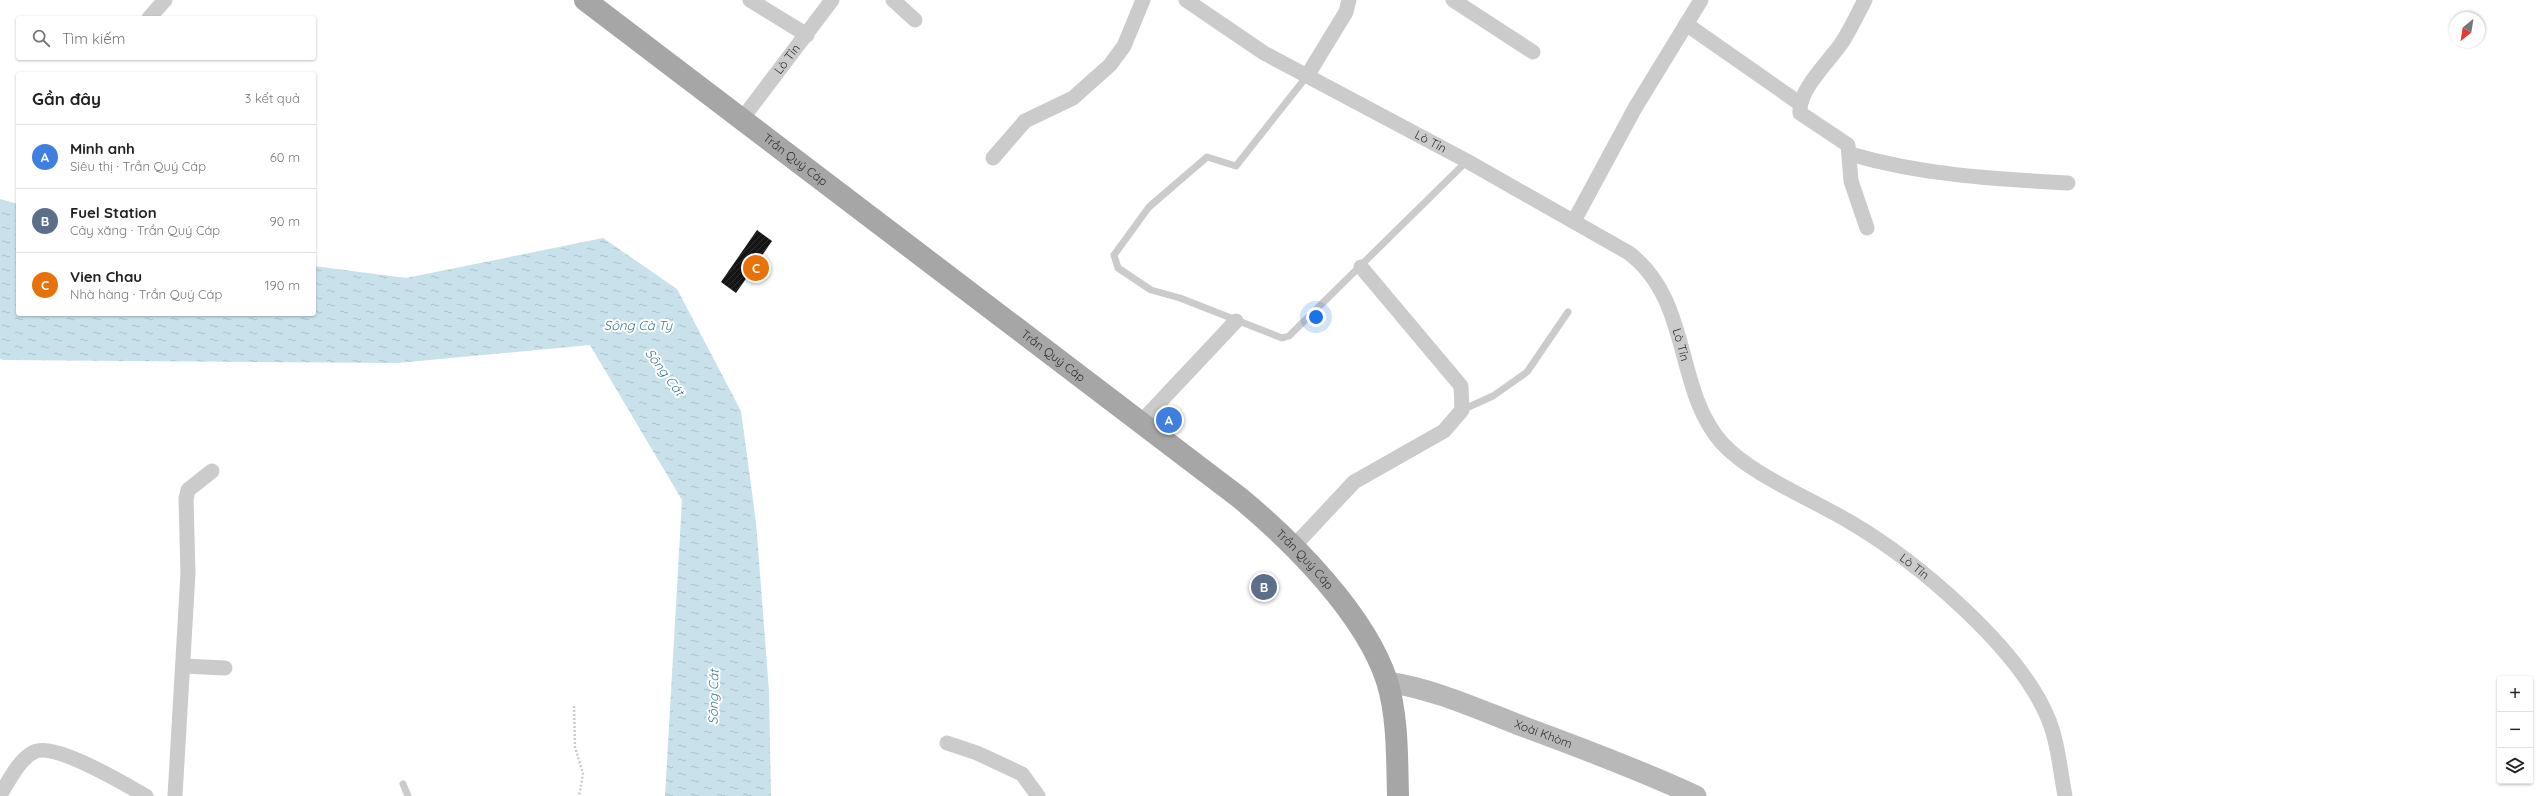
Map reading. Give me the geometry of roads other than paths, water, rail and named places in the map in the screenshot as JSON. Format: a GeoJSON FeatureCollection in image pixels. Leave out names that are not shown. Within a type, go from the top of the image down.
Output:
{"type":"FeatureCollection","features":[{"type":"Feature","properties":{"kind":"main road","name":"Trần Quý Cáp"},"geometry":{"type":"LineString","coordinates":[[585,0],[1240,498],[1294,545],[1352,616],[1377,658],[1387,682],[1395,736],[1398,796]]}},
{"type":"Feature","properties":{"kind":"street"},"geometry":{"type":"LineString","coordinates":[[151,16],[165,0]]}},
{"type":"Feature","properties":{"kind":"street"},"geometry":{"type":"LineString","coordinates":[[750,0],[807,35]]}},
{"type":"Feature","properties":{"kind":"street","name":"Lò Tỉn"},"geometry":{"type":"LineString","coordinates":[[742,119],[832,0]]}},
{"type":"Feature","properties":{"kind":"street"},"geometry":{"type":"LineString","coordinates":[[893,0],[915,20]]}},
{"type":"Feature","properties":{"kind":"street"},"geometry":{"type":"LineString","coordinates":[[993,158],[1012,133],[1025,121],[1073,98],[1110,65],[1124,46],[1143,0]]}},
{"type":"Feature","properties":{"kind":"street","name":"Lò Tỉn"},"geometry":{"type":"LineString","coordinates":[[1186,0],[1243,40],[1467,161],[1629,253],[1645,265],[1658,282],[1667,299],[1705,416],[1724,444],[1765,475],[1869,534],[1909,563],[1996,642],[2023,676],[2048,717],[2055,740],[2065,796]]}},
{"type":"Feature","properties":{"kind":"street"},"geometry":{"type":"LineString","coordinates":[[1308,76],[1346,12],[1349,0]]}},
{"type":"Feature","properties":{"kind":"street"},"geometry":{"type":"LineString","coordinates":[[1453,0],[1533,52]]}},
{"type":"Feature","properties":{"kind":"street"},"geometry":{"type":"LineString","coordinates":[[1574,221],[1635,108],[1701,0]]}},
{"type":"Feature","properties":{"kind":"street"},"geometry":{"type":"LineString","coordinates":[[1865,0],[1844,40],[1805,90],[1799,103],[1800,113],[1848,145],[1850,154],[1851,181],[1867,228]]}},
{"type":"Feature","properties":{"kind":"street"},"geometry":{"type":"LineString","coordinates":[[1686,24],[1799,103]]}},
{"type":"Feature","properties":{"kind":"street"},"geometry":{"type":"LineString","coordinates":[[1850,154],[1890,166],[1934,173],[2068,183]]}},
{"type":"Feature","properties":{"kind":"street"},"geometry":{"type":"LineString","coordinates":[[1294,545],[1354,482],[1444,431],[1462,410],[1460,386],[1361,267]]}},
{"type":"Feature","properties":{"kind":"street"},"geometry":{"type":"LineString","coordinates":[[1141,422],[1236,322]]}},
{"type":"Feature","properties":{"kind":"street"},"geometry":{"type":"LineString","coordinates":[[175,796],[188,573],[186,499],[188,490],[212,471]]}},
{"type":"Feature","properties":{"kind":"street"},"geometry":{"type":"LineString","coordinates":[[183,666],[225,668]]}},
{"type":"Feature","properties":{"kind":"street","name":"Xoài Khòm"},"geometry":{"type":"LineString","coordinates":[[1387,682],[1411,685],[1444,694],[1636,769],[1696,796]]}},
{"type":"Feature","properties":{"kind":"street"},"geometry":{"type":"LineString","coordinates":[[947,743],[1018,771],[1027,779],[1038,796]]}},
{"type":"Feature","properties":{"kind":"street"},"geometry":{"type":"LineString","coordinates":[[0,795],[27,757],[35,751],[43,750],[65,755],[112,776],[146,796]]}},
{"type":"Feature","properties":{"kind":"lane"},"geometry":{"type":"LineString","coordinates":[[1308,76],[1236,166],[1207,157],[1149,207],[1114,255],[1118,268],[1151,290],[1180,298],[1273,336],[1282,338],[1289,336],[1361,267],[1467,161]]}},
{"type":"Feature","properties":{"kind":"lane"},"geometry":{"type":"LineString","coordinates":[[1462,410],[1493,396],[1527,372],[1568,312]]}},
{"type":"Feature","properties":{"kind":"lane"},"geometry":{"type":"LineString","coordinates":[[403,784],[408,796]]}},
{"type":"Feature","properties":{"kind":"water","name":"Sông Cà Ty"},"geometry":{"type":"Polygon","coordinates":[[[0,199],[16,203],[16,316],[316,316],[316,266],[406,278],[603,238],[677,289],[741,411],[756,522],[769,691],[771,796],[665,796],[682,500],[590,345],[397,363],[0,359],[0,199]]]}},
{"type":"Feature","properties":{"kind":"place","name":"Vien Chau"},"geometry":{"type":"Point","coordinates":[756,268]}},
{"type":"Feature","properties":{"kind":"place","name":"Minh anh"},"geometry":{"type":"Point","coordinates":[1169,420]}},
{"type":"Feature","properties":{"kind":"place","name":"Fuel Station"},"geometry":{"type":"Point","coordinates":[1264,587]}},
{"type":"Feature","properties":{"kind":"water label","name":"Sông Cát"},"geometry":{"type":"Point","coordinates":[665,372]}},
{"type":"Feature","properties":{"kind":"water label","name":"Sông Cát"},"geometry":{"type":"Point","coordinates":[713,697]}}]}
